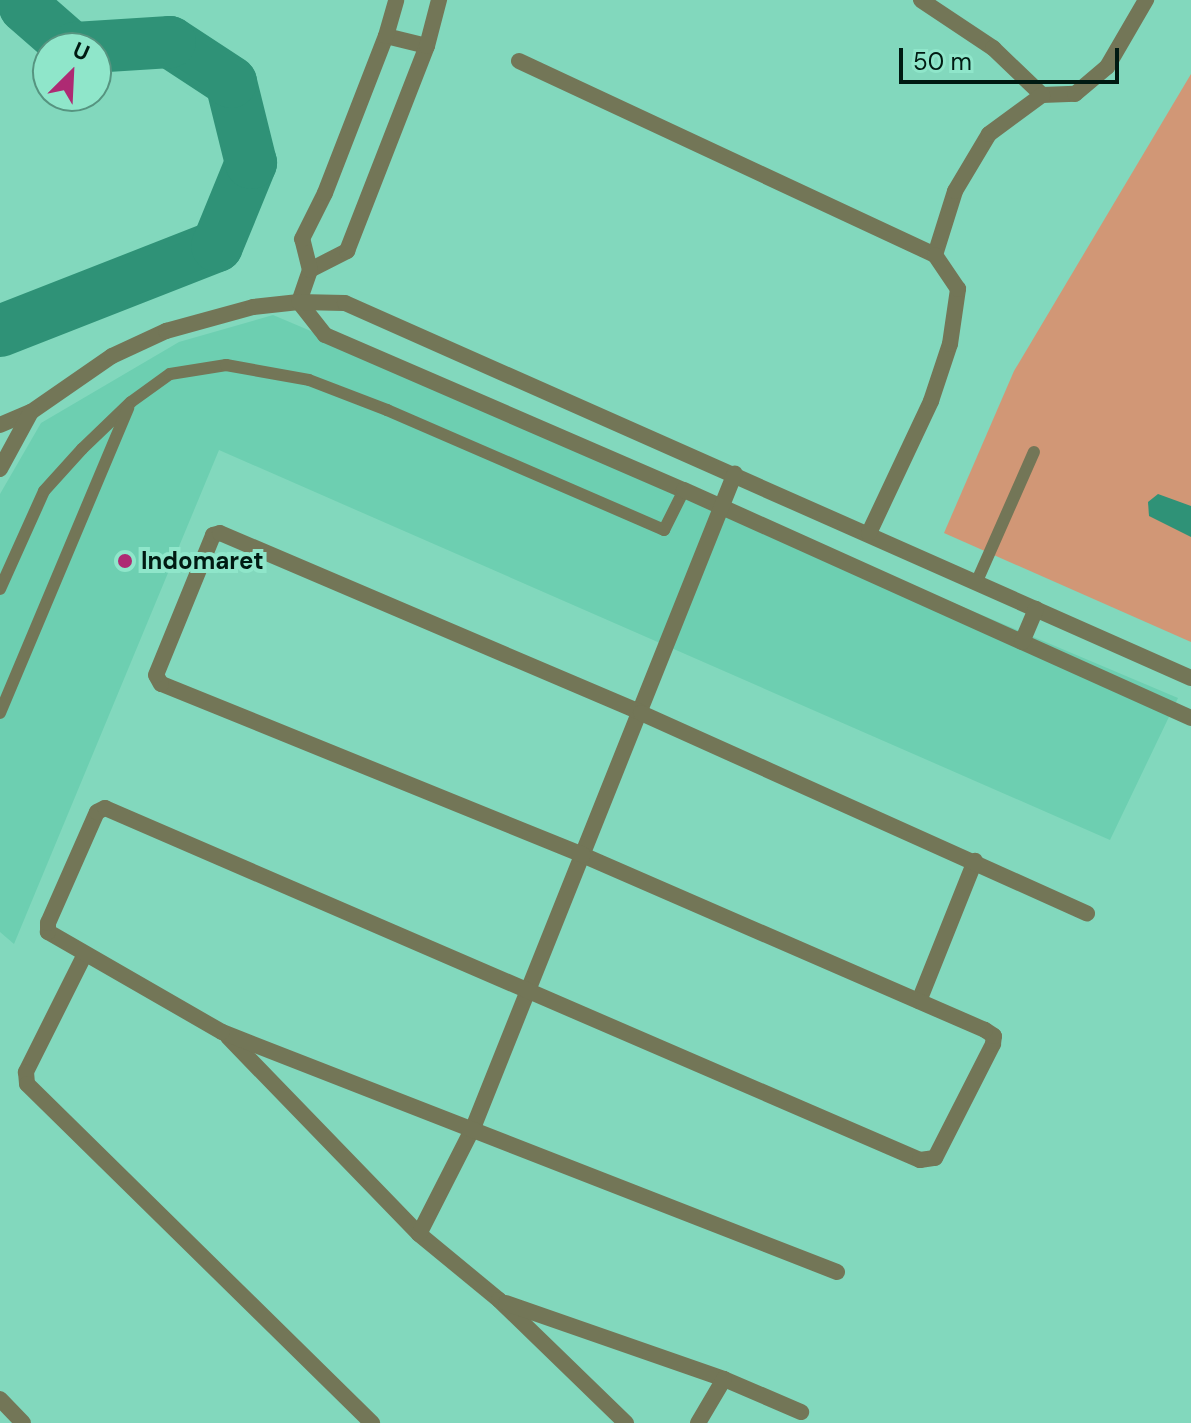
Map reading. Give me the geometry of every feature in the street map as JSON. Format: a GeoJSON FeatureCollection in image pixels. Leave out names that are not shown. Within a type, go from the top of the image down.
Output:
{"type":"FeatureCollection","features":[{"type":"Feature","properties":{"kind":"street"},"geometry":{"type":"LineString","coordinates":[[299,302],[310,270],[302,239],[325,193],[386,36],[396,0]]}},
{"type":"Feature","properties":{"kind":"street"},"geometry":{"type":"LineString","coordinates":[[310,270],[347,251],[427,46],[439,0]]}},
{"type":"Feature","properties":{"kind":"street"},"geometry":{"type":"LineString","coordinates":[[921,0],[993,48],[1042,95]]}},
{"type":"Feature","properties":{"kind":"street"},"geometry":{"type":"LineString","coordinates":[[935,255],[955,191],[989,134],[1042,95],[1075,94],[1107,67],[1146,0]]}},
{"type":"Feature","properties":{"kind":"street"},"geometry":{"type":"LineString","coordinates":[[386,36],[427,46]]}},
{"type":"Feature","properties":{"kind":"street"},"geometry":{"type":"LineString","coordinates":[[519,61],[935,255],[958,289],[950,344],[931,401],[869,533]]}},
{"type":"Feature","properties":{"kind":"street"},"geometry":{"type":"LineString","coordinates":[[299,302],[325,335],[684,490],[1191,718]]}},
{"type":"Feature","properties":{"kind":"street"},"geometry":{"type":"LineString","coordinates":[[0,425],[31,412],[112,356],[166,331],[253,307],[299,302],[345,303],[735,473],[1191,678]]}},
{"type":"Feature","properties":{"kind":"street"},"geometry":{"type":"LineString","coordinates":[[0,469],[31,412]]}},
{"type":"Feature","properties":{"kind":"street"},"geometry":{"type":"LineString","coordinates":[[419,1234],[473,1128],[735,473]]}},
{"type":"Feature","properties":{"kind":"street"},"geometry":{"type":"LineString","coordinates":[[837,1272],[222,1032],[55,939],[47,927],[97,812],[105,808],[920,1160],[935,1158],[994,1040],[985,1030],[583,855],[156,680],[213,535],[220,533],[641,713],[1087,913]]}},
{"type":"Feature","properties":{"kind":"street"},"geometry":{"type":"LineString","coordinates":[[1022,642],[1036,609]]}},
{"type":"Feature","properties":{"kind":"street"},"geometry":{"type":"LineString","coordinates":[[919,1001],[975,861]]}},
{"type":"Feature","properties":{"kind":"street"},"geometry":{"type":"LineString","coordinates":[[84,956],[26,1072],[27,1084],[372,1423]]}},
{"type":"Feature","properties":{"kind":"street"},"geometry":{"type":"LineString","coordinates":[[222,1032],[419,1234],[499,1300],[626,1423]]}},
{"type":"Feature","properties":{"kind":"street"},"geometry":{"type":"LineString","coordinates":[[499,1300],[724,1379],[801,1412]]}},
{"type":"Feature","properties":{"kind":"street"},"geometry":{"type":"LineString","coordinates":[[698,1423],[724,1379]]}},
{"type":"Feature","properties":{"kind":"street"},"geometry":{"type":"LineString","coordinates":[[0,1399],[23,1423]]}},
{"type":"Feature","properties":{"kind":"lane"},"geometry":{"type":"LineString","coordinates":[[0,589],[44,491],[131,402],[170,374],[226,365],[268,370],[309,380],[387,410],[664,530],[684,490]]}},
{"type":"Feature","properties":{"kind":"lane"},"geometry":{"type":"LineString","coordinates":[[0,713],[131,402]]}},
{"type":"Feature","properties":{"kind":"lane"},"geometry":{"type":"LineString","coordinates":[[977,581],[1034,452]]}},
{"type":"Feature","properties":{"kind":"shaded area"},"geometry":{"type":"Polygon","coordinates":[[[1191,74],[1191,642],[944,533],[1014,371],[1191,74]]]}},
{"type":"Feature","properties":{"kind":"shaded area"},"geometry":{"type":"Polygon","coordinates":[[[273,315],[1178,698],[1110,840],[219,450],[14,944],[0,932],[0,494],[41,423],[179,342],[273,315]]]}},
{"type":"Feature","properties":{"kind":"shaded area"},"geometry":{"type":"Polygon","coordinates":[[[1158,494],[1191,506],[1191,537],[1149,516],[1148,502],[1158,494]]]}},
{"type":"Feature","properties":{"kind":"waterway"},"geometry":{"type":"LineString","coordinates":[[27,0],[25,7],[54,32]]}},
{"type":"Feature","properties":{"kind":"waterway"},"geometry":{"type":"LineString","coordinates":[[0,331],[217,246],[251,163],[231,82],[170,42],[112,46]]}},
{"type":"Feature","properties":{"kind":"place","name":"Indomaret"},"geometry":{"type":"Point","coordinates":[125,561]}}]}
